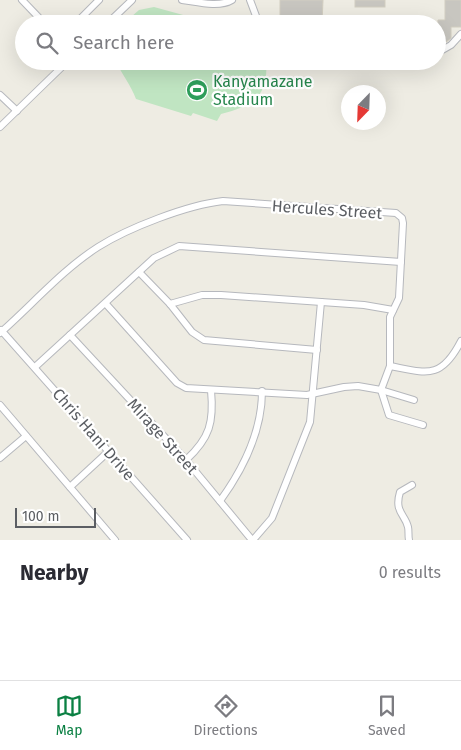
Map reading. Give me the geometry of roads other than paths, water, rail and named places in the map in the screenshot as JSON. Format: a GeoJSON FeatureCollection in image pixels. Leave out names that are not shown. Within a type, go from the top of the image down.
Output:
{"type":"FeatureCollection","features":[{"type":"Feature","properties":{"kind":"street"},"geometry":{"type":"LineString","coordinates":[[22,0],[36,15]]}},
{"type":"Feature","properties":{"kind":"street"},"geometry":{"type":"LineString","coordinates":[[84,15],[99,0]]}},
{"type":"Feature","properties":{"kind":"street"},"geometry":{"type":"LineString","coordinates":[[116,15],[132,0]]}},
{"type":"Feature","properties":{"kind":"street"},"geometry":{"type":"LineString","coordinates":[[182,0],[218,4],[227,3],[232,0]]}},
{"type":"Feature","properties":{"kind":"street"},"geometry":{"type":"LineString","coordinates":[[250,0],[256,15]]}},
{"type":"Feature","properties":{"kind":"street"},"geometry":{"type":"LineString","coordinates":[[446,48],[461,34]]}},
{"type":"Feature","properties":{"kind":"street"},"geometry":{"type":"LineString","coordinates":[[0,127],[59,70]]}},
{"type":"Feature","properties":{"kind":"street"},"geometry":{"type":"LineString","coordinates":[[0,95],[17,111]]}},
{"type":"Feature","properties":{"kind":"street","name":"Hercules Street"},"geometry":{"type":"LineString","coordinates":[[1,331],[97,248],[149,224],[207,203],[222,201],[396,214],[402,218],[403,223],[399,298],[389,321],[390,366]]}},
{"type":"Feature","properties":{"kind":"street"},"geometry":{"type":"LineString","coordinates":[[35,367],[154,258],[179,246],[401,262]]}},
{"type":"Feature","properties":{"kind":"street"},"geometry":{"type":"LineString","coordinates":[[139,272],[170,304],[192,332],[204,340],[317,350]]}},
{"type":"Feature","properties":{"kind":"street"},"geometry":{"type":"LineString","coordinates":[[170,304],[202,295],[221,295],[321,302],[393,310]]}},
{"type":"Feature","properties":{"kind":"street"},"geometry":{"type":"LineString","coordinates":[[252,540],[268,526],[308,430],[314,394],[321,302]]}},
{"type":"Feature","properties":{"kind":"street"},"geometry":{"type":"LineString","coordinates":[[106,304],[176,383],[186,388],[300,395],[314,394],[349,386],[381,390],[414,400]]}},
{"type":"Feature","properties":{"kind":"street","name":"Chris Hani Drive"},"geometry":{"type":"LineString","coordinates":[[1,331],[187,540]]}},
{"type":"Feature","properties":{"kind":"street","name":"Mirage Street"},"geometry":{"type":"LineString","coordinates":[[70,335],[186,460],[252,540]]}},
{"type":"Feature","properties":{"kind":"street"},"geometry":{"type":"LineString","coordinates":[[424,425],[389,415],[381,390],[390,366],[427,372],[441,368],[447,364],[461,342]]}},
{"type":"Feature","properties":{"kind":"street"},"geometry":{"type":"LineString","coordinates":[[186,460],[204,442],[211,427],[213,408],[211,390]]}},
{"type":"Feature","properties":{"kind":"street"},"geometry":{"type":"LineString","coordinates":[[220,500],[236,478],[258,430],[262,414],[262,392]]}},
{"type":"Feature","properties":{"kind":"street"},"geometry":{"type":"LineString","coordinates":[[0,405],[115,540]]}},
{"type":"Feature","properties":{"kind":"street"},"geometry":{"type":"LineString","coordinates":[[0,458],[26,436]]}},
{"type":"Feature","properties":{"kind":"street"},"geometry":{"type":"LineString","coordinates":[[70,486],[109,451]]}},
{"type":"Feature","properties":{"kind":"street"},"geometry":{"type":"LineString","coordinates":[[409,540],[408,527],[400,514],[398,501],[400,492],[412,485]]}},
{"type":"Feature","properties":{"kind":"place","name":"Kanyamazane Stadium"},"geometry":{"type":"Point","coordinates":[197,90]}}]}
